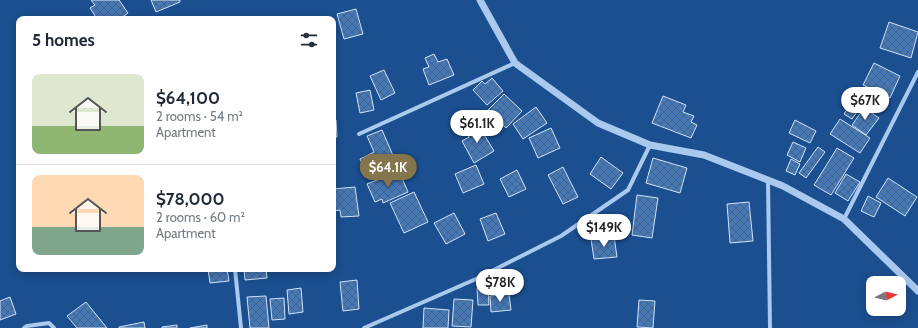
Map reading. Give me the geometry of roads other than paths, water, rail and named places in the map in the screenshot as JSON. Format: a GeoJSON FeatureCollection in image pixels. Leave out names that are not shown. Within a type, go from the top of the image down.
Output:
{"type":"FeatureCollection","features":[{"type":"Feature","properties":{"kind":"street"},"geometry":{"type":"LineString","coordinates":[[480,0],[515,63],[598,124],[650,145],[704,155],[783,186],[844,219],[918,291]]}},
{"type":"Feature","properties":{"kind":"street"},"geometry":{"type":"LineString","coordinates":[[359,134],[515,63]]}},
{"type":"Feature","properties":{"kind":"street"},"geometry":{"type":"LineString","coordinates":[[844,219],[918,72]]}},
{"type":"Feature","properties":{"kind":"street"},"geometry":{"type":"LineString","coordinates":[[364,328],[476,279],[561,236],[628,190],[650,145]]}},
{"type":"Feature","properties":{"kind":"street"},"geometry":{"type":"LineString","coordinates":[[768,180],[770,328]]}},
{"type":"Feature","properties":{"kind":"street"},"geometry":{"type":"LineString","coordinates":[[235,272],[241,328]]}},
{"type":"Feature","properties":{"kind":"street"},"geometry":{"type":"LineString","coordinates":[[24,328],[27,326],[49,323],[54,328]]}}]}
